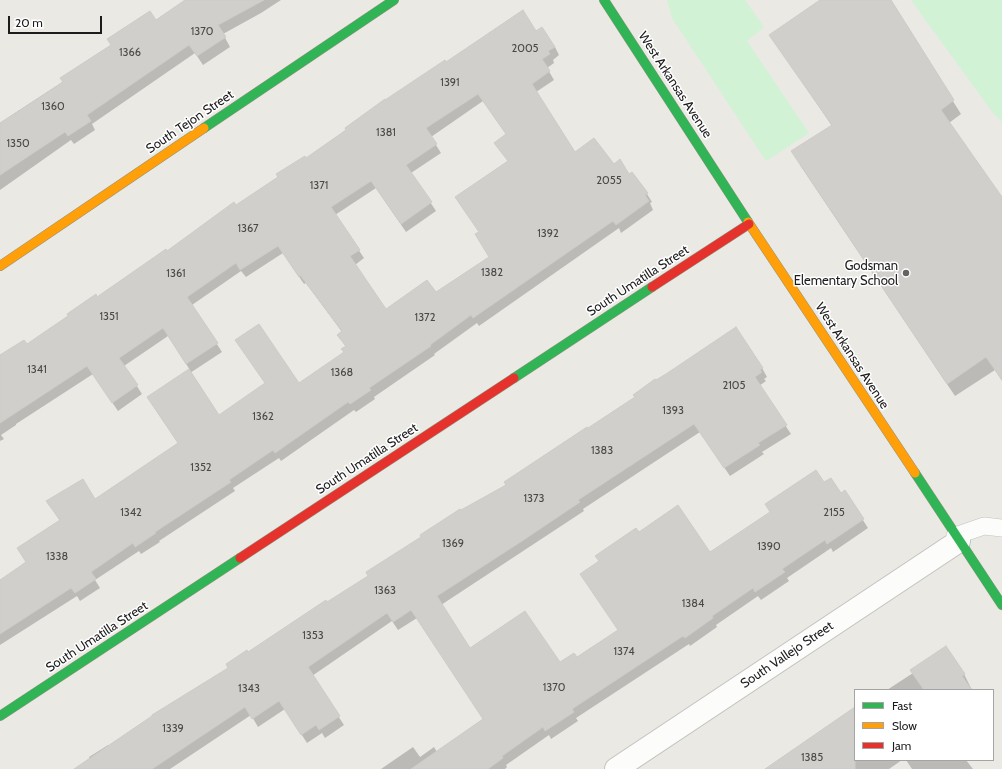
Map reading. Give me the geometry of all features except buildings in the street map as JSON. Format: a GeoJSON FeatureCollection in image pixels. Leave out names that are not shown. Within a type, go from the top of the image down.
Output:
{"type":"FeatureCollection","features":[{"type":"Feature","properties":{"kind":"street","name":"South Tejon Street"},"geometry":{"type":"LineString","coordinates":[[0,266],[394,0]]}},
{"type":"Feature","properties":{"kind":"street","name":"West Arkansas Avenue"},"geometry":{"type":"LineString","coordinates":[[604,0],[749,224],[1002,605]]}},
{"type":"Feature","properties":{"kind":"street","name":"South Umatilla Street"},"geometry":{"type":"LineString","coordinates":[[0,716],[749,224]]}},
{"type":"Feature","properties":{"kind":"street","name":"South Vallejo Street"},"geometry":{"type":"LineString","coordinates":[[616,769],[957,538]]}},
{"type":"Feature","properties":{"kind":"lane"},"geometry":{"type":"LineString","coordinates":[[957,538],[984,526],[1002,528]]}},
{"type":"Feature","properties":{"kind":"green space"},"geometry":{"type":"Polygon","coordinates":[[[667,0],[745,0],[764,27],[747,41],[809,133],[766,161],[672,18],[667,0]]]}},
{"type":"Feature","properties":{"kind":"green space"},"geometry":{"type":"Polygon","coordinates":[[[911,0],[1002,0],[1002,122],[993,113],[911,0]]]}},
{"type":"Feature","properties":{"kind":"traffic: fast"},"geometry":{"type":"LineString","coordinates":[[204,128],[394,0]]}},
{"type":"Feature","properties":{"kind":"traffic: fast"},"geometry":{"type":"LineString","coordinates":[[604,0],[748,222]]}},
{"type":"Feature","properties":{"kind":"traffic: fast"},"geometry":{"type":"LineString","coordinates":[[514,378],[652,287]]}},
{"type":"Feature","properties":{"kind":"traffic: fast"},"geometry":{"type":"LineString","coordinates":[[915,473],[1002,605]]}},
{"type":"Feature","properties":{"kind":"traffic: fast"},"geometry":{"type":"LineString","coordinates":[[0,716],[240,558]]}},
{"type":"Feature","properties":{"kind":"traffic: slow"},"geometry":{"type":"LineString","coordinates":[[0,266],[204,128]]}},
{"type":"Feature","properties":{"kind":"traffic: slow"},"geometry":{"type":"LineString","coordinates":[[748,222],[915,473]]}},
{"type":"Feature","properties":{"kind":"traffic: jam"},"geometry":{"type":"LineString","coordinates":[[652,287],[749,224]]}},
{"type":"Feature","properties":{"kind":"traffic: jam"},"geometry":{"type":"LineString","coordinates":[[240,558],[514,378]]}},
{"type":"Feature","properties":{"kind":"place","name":"Godsman Elementary School"},"geometry":{"type":"Point","coordinates":[906,273]}}]}
